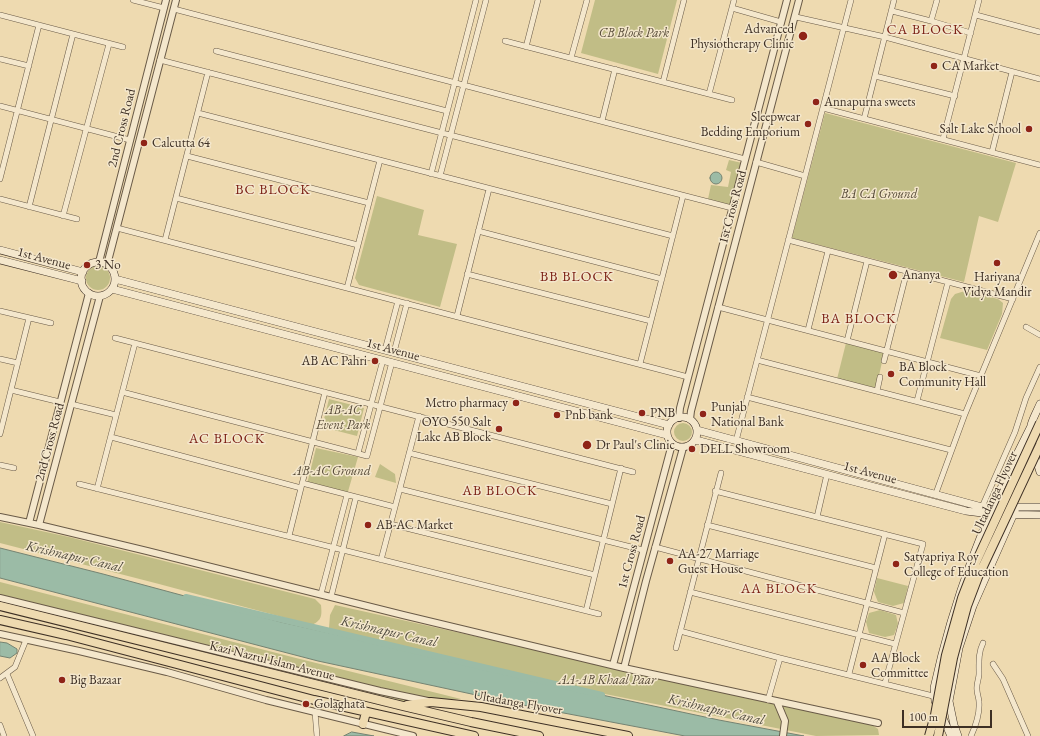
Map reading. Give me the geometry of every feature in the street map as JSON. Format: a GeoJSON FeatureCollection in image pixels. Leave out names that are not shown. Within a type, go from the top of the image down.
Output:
{"type":"FeatureCollection","features":[{"type":"Feature","properties":{"kind":"main road"},"geometry":{"type":"LineString","coordinates":[[0,250],[83,272]]}},
{"type":"Feature","properties":{"kind":"main road","name":"1st Avenue"},"geometry":{"type":"LineString","coordinates":[[0,260],[82,281]]}},
{"type":"Feature","properties":{"kind":"main road"},"geometry":{"type":"LineString","coordinates":[[99,262],[107,265],[113,271],[115,279],[109,293],[100,296],[89,293],[84,288],[82,281],[83,272],[87,267],[92,263],[99,262]]}},
{"type":"Feature","properties":{"kind":"main road","name":"1st Avenue"},"geometry":{"type":"LineString","coordinates":[[115,279],[669,425]]}},
{"type":"Feature","properties":{"kind":"main road","name":"1st Avenue"},"geometry":{"type":"LineString","coordinates":[[112,289],[667,435]]}},
{"type":"Feature","properties":{"kind":"main road"},"geometry":{"type":"LineString","coordinates":[[193,310],[196,300]]}},
{"type":"Feature","properties":{"kind":"main road"},"geometry":{"type":"LineString","coordinates":[[431,373],[434,363]]}},
{"type":"Feature","properties":{"kind":"main road"},"geometry":{"type":"LineString","coordinates":[[567,409],[570,399]]}},
{"type":"Feature","properties":{"kind":"main road"},"geometry":{"type":"LineString","coordinates":[[951,736],[934,696],[934,688],[946,638],[967,572],[993,506],[1040,404]]}},
{"type":"Feature","properties":{"kind":"main road"},"geometry":{"type":"LineString","coordinates":[[679,418],[690,419],[695,424],[697,430],[696,440],[690,446],[683,448],[672,444],[667,435],[671,422],[679,418]]}},
{"type":"Feature","properties":{"kind":"main road","name":"Ultadanga Flyover"},"geometry":{"type":"LineString","coordinates":[[929,736],[935,715],[946,655],[962,598],[1040,423]]}},
{"type":"Feature","properties":{"kind":"main road"},"geometry":{"type":"LineString","coordinates":[[1031,426],[1034,449],[1040,472]]}},
{"type":"Feature","properties":{"kind":"main road"},"geometry":{"type":"LineString","coordinates":[[697,430],[982,507],[1040,506]]}},
{"type":"Feature","properties":{"kind":"main road","name":"1st Avenue"},"geometry":{"type":"LineString","coordinates":[[696,440],[966,511],[990,514],[1040,515]]}},
{"type":"Feature","properties":{"kind":"main road","name":"Ultadanga Flyover"},"geometry":{"type":"LineString","coordinates":[[938,736],[953,658],[967,606],[978,577],[1040,445]]}},
{"type":"Feature","properties":{"kind":"main road"},"geometry":{"type":"LineString","coordinates":[[774,460],[777,451]]}},
{"type":"Feature","properties":{"kind":"main road"},"geometry":{"type":"LineString","coordinates":[[958,736],[949,701],[959,648],[973,606],[1016,507]]}},
{"type":"Feature","properties":{"kind":"main road","name":"Kazi Nazrul Islam Avenue"},"geometry":{"type":"LineString","coordinates":[[0,606],[402,706],[539,736]]}},
{"type":"Feature","properties":{"kind":"main road","name":"Kazi Nazrul Islam Avenue"},"geometry":{"type":"LineString","coordinates":[[0,620],[66,635],[366,712],[474,736]]}},
{"type":"Feature","properties":{"kind":"main road","name":"Ultadanga Flyover"},"geometry":{"type":"LineString","coordinates":[[402,706],[431,702],[481,707],[628,736]]}},
{"type":"Feature","properties":{"kind":"main road"},"geometry":{"type":"LineString","coordinates":[[363,724],[366,712]]}},
{"type":"Feature","properties":{"kind":"street"},"geometry":{"type":"LineString","coordinates":[[133,0],[164,8]]}},
{"type":"Feature","properties":{"kind":"street","name":"2nd Cross Road"},"geometry":{"type":"LineString","coordinates":[[99,262],[166,0]]}},
{"type":"Feature","properties":{"kind":"street"},"geometry":{"type":"LineString","coordinates":[[107,265],[176,0]]}},
{"type":"Feature","properties":{"kind":"street"},"geometry":{"type":"LineString","coordinates":[[431,174],[476,0]]}},
{"type":"Feature","properties":{"kind":"street"},"geometry":{"type":"LineString","coordinates":[[440,176],[486,0]]}},
{"type":"Feature","properties":{"kind":"street"},"geometry":{"type":"LineString","coordinates":[[526,46],[538,0]]}},
{"type":"Feature","properties":{"kind":"street"},"geometry":{"type":"LineString","coordinates":[[572,58],[587,0]]}},
{"type":"Feature","properties":{"kind":"street"},"geometry":{"type":"LineString","coordinates":[[663,82],[684,0]]}},
{"type":"Feature","properties":{"kind":"street"},"geometry":{"type":"LineString","coordinates":[[709,94],[734,0]]}},
{"type":"Feature","properties":{"kind":"street","name":"1st Cross Road"},"geometry":{"type":"LineString","coordinates":[[679,418],[688,376],[787,0]]}},
{"type":"Feature","properties":{"kind":"street","name":"1st Cross Road"},"geometry":{"type":"LineString","coordinates":[[690,419],[781,65],[796,18],[799,0]]}},
{"type":"Feature","properties":{"kind":"street"},"geometry":{"type":"LineString","coordinates":[[736,441],[851,0]]}},
{"type":"Feature","properties":{"kind":"street"},"geometry":{"type":"LineString","coordinates":[[864,118],[894,0]]}},
{"type":"Feature","properties":{"kind":"street"},"geometry":{"type":"LineString","coordinates":[[931,21],[937,0]]}},
{"type":"Feature","properties":{"kind":"street"},"geometry":{"type":"LineString","coordinates":[[943,139],[980,0]]}},
{"type":"Feature","properties":{"kind":"street"},"geometry":{"type":"LineString","coordinates":[[732,8],[781,22]]}},
{"type":"Feature","properties":{"kind":"street"},"geometry":{"type":"LineString","coordinates":[[174,9],[464,86],[745,158]]}},
{"type":"Feature","properties":{"kind":"street"},"geometry":{"type":"LineString","coordinates":[[892,11],[971,33]]}},
{"type":"Feature","properties":{"kind":"street"},"geometry":{"type":"LineString","coordinates":[[0,15],[123,47]]}},
{"type":"Feature","properties":{"kind":"street"},"geometry":{"type":"LineString","coordinates":[[976,15],[1040,32]]}},
{"type":"Feature","properties":{"kind":"street"},"geometry":{"type":"LineString","coordinates":[[796,18],[885,37],[964,60],[1040,79]]}},
{"type":"Feature","properties":{"kind":"street"},"geometry":{"type":"LineString","coordinates":[[0,179],[39,25]]}},
{"type":"Feature","properties":{"kind":"street"},"geometry":{"type":"LineString","coordinates":[[158,33],[167,35]]}},
{"type":"Feature","properties":{"kind":"street"},"geometry":{"type":"LineString","coordinates":[[29,207],[73,34]]}},
{"type":"Feature","properties":{"kind":"street"},"geometry":{"type":"LineString","coordinates":[[505,41],[732,100]]}},
{"type":"Feature","properties":{"kind":"street"},"geometry":{"type":"LineString","coordinates":[[63,216],[109,44]]}},
{"type":"Feature","properties":{"kind":"street"},"geometry":{"type":"LineString","coordinates":[[216,51],[447,111]]}},
{"type":"Feature","properties":{"kind":"street"},"geometry":{"type":"LineString","coordinates":[[0,59],[29,66]]}},
{"type":"Feature","properties":{"kind":"street"},"geometry":{"type":"LineString","coordinates":[[160,60],[732,208]]}},
{"type":"Feature","properties":{"kind":"street"},"geometry":{"type":"LineString","coordinates":[[602,121],[615,70]]}},
{"type":"Feature","properties":{"kind":"street"},"geometry":{"type":"LineString","coordinates":[[165,240],[208,72]]}},
{"type":"Feature","properties":{"kind":"street"},"geometry":{"type":"LineString","coordinates":[[992,152],[1012,72]]}},
{"type":"Feature","properties":{"kind":"street"},"geometry":{"type":"LineString","coordinates":[[875,76],[955,96]]}},
{"type":"Feature","properties":{"kind":"street"},"geometry":{"type":"LineString","coordinates":[[0,106],[130,140]]}},
{"type":"Feature","properties":{"kind":"street"},"geometry":{"type":"LineString","coordinates":[[823,108],[1040,165]]}},
{"type":"Feature","properties":{"kind":"street"},"geometry":{"type":"LineString","coordinates":[[198,113],[673,236]]}},
{"type":"Feature","properties":{"kind":"street"},"geometry":{"type":"LineString","coordinates":[[187,156],[369,203]]}},
{"type":"Feature","properties":{"kind":"street"},"geometry":{"type":"LineString","coordinates":[[348,288],[380,160]]}},
{"type":"Feature","properties":{"kind":"street"},"geometry":{"type":"LineString","coordinates":[[756,162],[805,176]]}},
{"type":"Feature","properties":{"kind":"street"},"geometry":{"type":"LineString","coordinates":[[457,316],[489,189]]}},
{"type":"Feature","properties":{"kind":"street"},"geometry":{"type":"LineString","coordinates":[[640,364],[684,196]]}},
{"type":"Feature","properties":{"kind":"street"},"geometry":{"type":"LineString","coordinates":[[176,198],[358,245]]}},
{"type":"Feature","properties":{"kind":"street"},"geometry":{"type":"LineString","coordinates":[[0,199],[77,219]]}},
{"type":"Feature","properties":{"kind":"street"},"geometry":{"type":"LineString","coordinates":[[113,207],[122,209]]}},
{"type":"Feature","properties":{"kind":"street"},"geometry":{"type":"LineString","coordinates":[[117,228],[688,376]]}},
{"type":"Feature","properties":{"kind":"street"},"geometry":{"type":"LineString","coordinates":[[478,232],[662,279]]}},
{"type":"Feature","properties":{"kind":"street"},"geometry":{"type":"LineString","coordinates":[[936,494],[965,414],[1040,232]]}},
{"type":"Feature","properties":{"kind":"street"},"geometry":{"type":"LineString","coordinates":[[788,240],[1013,299]]}},
{"type":"Feature","properties":{"kind":"street"},"geometry":{"type":"LineString","coordinates":[[723,245],[734,247]]}},
{"type":"Feature","properties":{"kind":"street"},"geometry":{"type":"LineString","coordinates":[[808,330],[828,250]]}},
{"type":"Feature","properties":{"kind":"street"},"geometry":{"type":"LineString","coordinates":[[847,341],[867,261]]}},
{"type":"Feature","properties":{"kind":"street"},"geometry":{"type":"LineString","coordinates":[[884,361],[907,271]]}},
{"type":"Feature","properties":{"kind":"street"},"geometry":{"type":"LineString","coordinates":[[467,274],[651,321]]}},
{"type":"Feature","properties":{"kind":"street"},"geometry":{"type":"LineString","coordinates":[[917,401],[948,282]]}},
{"type":"Feature","properties":{"kind":"street"},"geometry":{"type":"LineString","coordinates":[[29,523],[89,293]]}},
{"type":"Feature","properties":{"kind":"street","name":"2nd Cross Road"},"geometry":{"type":"LineString","coordinates":[[39,525],[100,296]]}},
{"type":"Feature","properties":{"kind":"street"},"geometry":{"type":"LineString","coordinates":[[385,350],[398,301]]}},
{"type":"Feature","properties":{"kind":"street"},"geometry":{"type":"LineString","coordinates":[[394,352],[407,303]]}},
{"type":"Feature","properties":{"kind":"street"},"geometry":{"type":"LineString","coordinates":[[718,307],[981,376]]}},
{"type":"Feature","properties":{"kind":"street"},"geometry":{"type":"LineString","coordinates":[[0,311],[51,323]]}},
{"type":"Feature","properties":{"kind":"street"},"geometry":{"type":"LineString","coordinates":[[0,434],[3,414],[11,390],[29,318]]}},
{"type":"Feature","properties":{"kind":"street"},"geometry":{"type":"LineString","coordinates":[[1026,327],[1040,335]]}},
{"type":"Feature","properties":{"kind":"street"},"geometry":{"type":"LineString","coordinates":[[115,338],[633,472]]}},
{"type":"Feature","properties":{"kind":"street"},"geometry":{"type":"LineString","coordinates":[[97,489],[135,343]]}},
{"type":"Feature","properties":{"kind":"street"},"geometry":{"type":"LineString","coordinates":[[0,359],[18,363]]}},
{"type":"Feature","properties":{"kind":"street"},"geometry":{"type":"LineString","coordinates":[[358,454],[382,360]]}},
{"type":"Feature","properties":{"kind":"street"},"geometry":{"type":"LineString","coordinates":[[757,360],[965,414]]}},
{"type":"Feature","properties":{"kind":"street"},"geometry":{"type":"LineString","coordinates":[[122,392],[367,456],[392,362]]}},
{"type":"Feature","properties":{"kind":"street"},"geometry":{"type":"LineString","coordinates":[[982,507],[1015,432],[1026,398],[1040,366]]}},
{"type":"Feature","properties":{"kind":"street"},"geometry":{"type":"LineString","coordinates":[[67,375],[78,378]]}},
{"type":"Feature","properties":{"kind":"street"},"geometry":{"type":"LineString","coordinates":[[877,391],[880,377]]}},
{"type":"Feature","properties":{"kind":"street"},"geometry":{"type":"LineString","coordinates":[[11,390],[60,402]]}},
{"type":"Feature","properties":{"kind":"street"},"geometry":{"type":"LineString","coordinates":[[289,536],[325,392]]}},
{"type":"Feature","properties":{"kind":"street"},"geometry":{"type":"LineString","coordinates":[[747,397],[952,450]]}},
{"type":"Feature","properties":{"kind":"street"},"geometry":{"type":"LineString","coordinates":[[71,404],[116,415]]}},
{"type":"Feature","properties":{"kind":"street"},"geometry":{"type":"LineString","coordinates":[[381,560],[419,416]]}},
{"type":"Feature","properties":{"kind":"street"},"geometry":{"type":"LineString","coordinates":[[110,437],[302,486],[395,507]]}},
{"type":"Feature","properties":{"kind":"street"},"geometry":{"type":"LineString","coordinates":[[51,438],[62,442]]}},
{"type":"Feature","properties":{"kind":"street","name":"1st Cross Road"},"geometry":{"type":"LineString","coordinates":[[613,665],[672,444]]}},
{"type":"Feature","properties":{"kind":"street"},"geometry":{"type":"LineString","coordinates":[[624,668],[646,581],[683,448]]}},
{"type":"Feature","properties":{"kind":"street"},"geometry":{"type":"LineString","coordinates":[[409,453],[612,504]]}},
{"type":"Feature","properties":{"kind":"street"},"geometry":{"type":"LineString","coordinates":[[0,465],[14,468]]}},
{"type":"Feature","properties":{"kind":"street"},"geometry":{"type":"LineString","coordinates":[[586,610],[621,468]]}},
{"type":"Feature","properties":{"kind":"street"},"geometry":{"type":"LineString","coordinates":[[676,648],[715,491],[721,473]]}},
{"type":"Feature","properties":{"kind":"street"},"geometry":{"type":"LineString","coordinates":[[816,517],[827,474]]}},
{"type":"Feature","properties":{"kind":"street"},"geometry":{"type":"LineString","coordinates":[[79,484],[598,614]]}},
{"type":"Feature","properties":{"kind":"street"},"geometry":{"type":"LineString","coordinates":[[400,489],[643,550]]}},
{"type":"Feature","properties":{"kind":"street"},"geometry":{"type":"LineString","coordinates":[[715,491],[923,544],[884,683]]}},
{"type":"Feature","properties":{"kind":"street"},"geometry":{"type":"LineString","coordinates":[[321,594],[347,495]]}},
{"type":"Feature","properties":{"kind":"street"},"geometry":{"type":"LineString","coordinates":[[331,596],[356,497]]}},
{"type":"Feature","properties":{"kind":"street"},"geometry":{"type":"LineString","coordinates":[[0,517],[39,525],[624,668],[878,724]]}},
{"type":"Feature","properties":{"kind":"street"},"geometry":{"type":"LineString","coordinates":[[390,524],[595,575]]}},
{"type":"Feature","properties":{"kind":"street"},"geometry":{"type":"LineString","coordinates":[[707,525],[876,568]]}},
{"type":"Feature","properties":{"kind":"street"},"geometry":{"type":"LineString","coordinates":[[848,674],[885,534]]}},
{"type":"Feature","properties":{"kind":"street"},"geometry":{"type":"LineString","coordinates":[[656,546],[904,613]]}},
{"type":"Feature","properties":{"kind":"street"},"geometry":{"type":"LineString","coordinates":[[636,578],[646,581]]}},
{"type":"Feature","properties":{"kind":"street"},"geometry":{"type":"LineString","coordinates":[[690,592],[895,644]]}},
{"type":"Feature","properties":{"kind":"street","name":"Kazi Nazrul Islam Avenue"},"geometry":{"type":"LineString","coordinates":[[0,598],[380,691],[431,702]]}},
{"type":"Feature","properties":{"kind":"street"},"geometry":{"type":"LineString","coordinates":[[680,631],[949,701]]}},
{"type":"Feature","properties":{"kind":"street"},"geometry":{"type":"LineString","coordinates":[[0,634],[167,672],[266,700],[413,736]]}},
{"type":"Feature","properties":{"kind":"street"},"geometry":{"type":"LineString","coordinates":[[0,678],[15,667],[26,640]]}},
{"type":"Feature","properties":{"kind":"street"},"geometry":{"type":"LineString","coordinates":[[972,736],[977,724],[979,710],[977,689],[979,675],[978,664],[980,650],[983,643]]}},
{"type":"Feature","properties":{"kind":"street"},"geometry":{"type":"LineString","coordinates":[[768,700],[780,658]]}},
{"type":"Feature","properties":{"kind":"street"},"geometry":{"type":"LineString","coordinates":[[993,664],[1003,679],[1028,736]]}},
{"type":"Feature","properties":{"kind":"street"},"geometry":{"type":"LineString","coordinates":[[7,674],[33,736]]}},
{"type":"Feature","properties":{"kind":"street"},"geometry":{"type":"LineString","coordinates":[[776,702],[785,721],[783,736]]}},
{"type":"Feature","properties":{"kind":"street"},"geometry":{"type":"LineString","coordinates":[[315,712],[317,736]]}},
{"type":"Feature","properties":{"kind":"street"},"geometry":{"type":"LineString","coordinates":[[0,725],[4,736]]}},
{"type":"Feature","properties":{"kind":"green space","name":"CB Block Park"},"geometry":{"type":"Polygon","coordinates":[[[595,0],[677,0],[658,74],[581,53],[595,0]]]}},
{"type":"Feature","properties":{"kind":"green space","name":"BA CA Ground"},"geometry":{"type":"Polygon","coordinates":[[[825,113],[1016,163],[998,222],[979,216],[964,282],[792,238],[825,113]]]}},
{"type":"Feature","properties":{"kind":"green space"},"geometry":{"type":"Polygon","coordinates":[[[729,160],[742,163],[731,206],[708,199],[711,185],[728,187],[731,172],[726,170],[729,160]]]}},
{"type":"Feature","properties":{"kind":"green space"},"geometry":{"type":"Polygon","coordinates":[[[377,196],[424,210],[418,235],[457,244],[440,307],[359,285],[355,278],[377,196]]]}},
{"type":"Feature","properties":{"kind":"green space"},"geometry":{"type":"Polygon","coordinates":[[[98,266],[106,270],[110,278],[106,286],[98,290],[90,286],[86,278],[90,270],[98,266]]]}},
{"type":"Feature","properties":{"kind":"green space"},"geometry":{"type":"Polygon","coordinates":[[[965,291],[998,299],[1003,303],[1002,314],[987,350],[940,338],[951,299],[955,294],[965,291]]]}},
{"type":"Feature","properties":{"kind":"green space"},"geometry":{"type":"Polygon","coordinates":[[[846,343],[884,353],[876,389],[837,379],[846,343]]]}},
{"type":"Feature","properties":{"kind":"green space","name":"AB-AC Event Park"},"geometry":{"type":"Polygon","coordinates":[[[329,399],[364,408],[357,436],[322,427],[329,399]]]}},
{"type":"Feature","properties":{"kind":"green space"},"geometry":{"type":"Polygon","coordinates":[[[683,423],[689,426],[692,432],[689,438],[683,441],[677,438],[674,432],[677,426],[683,423]]]}},
{"type":"Feature","properties":{"kind":"green space","name":"AB-AC Ground"},"geometry":{"type":"Polygon","coordinates":[[[316,448],[358,457],[347,495],[307,484],[316,448]]]}},
{"type":"Feature","properties":{"kind":"green space"},"geometry":{"type":"Polygon","coordinates":[[[380,464],[395,474],[396,483],[375,477],[380,464]]]}},
{"type":"Feature","properties":{"kind":"green space"},"geometry":{"type":"Polygon","coordinates":[[[0,522],[69,537],[315,599],[321,605],[321,617],[312,625],[0,543],[0,522]]]}},
{"type":"Feature","properties":{"kind":"green space"},"geometry":{"type":"Polygon","coordinates":[[[877,578],[908,586],[904,603],[893,606],[878,602],[874,592],[877,578]]]}},
{"type":"Feature","properties":{"kind":"green space"},"geometry":{"type":"Polygon","coordinates":[[[0,582],[461,699],[402,701],[295,672],[0,599],[0,582]]]}},
{"type":"Feature","properties":{"kind":"green space","name":"AA-AB Khaal Paar"},"geometry":{"type":"Polygon","coordinates":[[[335,605],[872,725],[878,729],[879,735],[816,736],[605,694],[331,631],[329,628],[330,615],[335,605]]]}},
{"type":"Feature","properties":{"kind":"green space"},"geometry":{"type":"Polygon","coordinates":[[[880,610],[896,615],[898,624],[894,635],[885,637],[869,633],[866,622],[869,613],[880,610]]]}},
{"type":"Feature","properties":{"kind":"shaded area"},"geometry":{"type":"Polygon","coordinates":[[[714,172],[718,172],[722,178],[718,184],[714,184],[710,180],[710,176],[714,172]]]}},
{"type":"Feature","properties":{"kind":"shaded area"},"geometry":{"type":"Polygon","coordinates":[[[0,548],[281,622],[527,679],[719,720],[804,736],[685,736],[532,707],[318,661],[0,578],[0,548]]]}},
{"type":"Feature","properties":{"kind":"shaded area"},"geometry":{"type":"Polygon","coordinates":[[[0,642],[7,643],[17,649],[17,653],[10,658],[0,656],[0,642]]]}},
{"type":"Feature","properties":{"kind":"shaded area"},"geometry":{"type":"Polygon","coordinates":[[[352,732],[374,736],[344,736],[352,732]]]}},
{"type":"Feature","properties":{"kind":"waterway","name":"Krishnapur Canal"},"geometry":{"type":"LineString","coordinates":[[186,597],[602,695]]}},
{"type":"Feature","properties":{"kind":"place","name":"Advanced Physiotherapy Clinic"},"geometry":{"type":"Point","coordinates":[803,36]}},
{"type":"Feature","properties":{"kind":"place","name":"CA Market"},"geometry":{"type":"Point","coordinates":[934,66]}},
{"type":"Feature","properties":{"kind":"place","name":"Annapurna sweets"},"geometry":{"type":"Point","coordinates":[816,102]}},
{"type":"Feature","properties":{"kind":"place","name":"Sleepwear Bedding Emporium"},"geometry":{"type":"Point","coordinates":[808,124]}},
{"type":"Feature","properties":{"kind":"place","name":"Salt Lake School"},"geometry":{"type":"Point","coordinates":[1029,129]}},
{"type":"Feature","properties":{"kind":"place","name":"Calcutta 64"},"geometry":{"type":"Point","coordinates":[144,143]}},
{"type":"Feature","properties":{"kind":"place","name":"Hariyana Vidya Mandir"},"geometry":{"type":"Point","coordinates":[997,263]}},
{"type":"Feature","properties":{"kind":"place","name":"3 No"},"geometry":{"type":"Point","coordinates":[87,265]}},
{"type":"Feature","properties":{"kind":"place","name":"Ananya"},"geometry":{"type":"Point","coordinates":[893,275]}},
{"type":"Feature","properties":{"kind":"place","name":"AB AC Pahri"},"geometry":{"type":"Point","coordinates":[375,361]}},
{"type":"Feature","properties":{"kind":"place","name":"BA Block Community Hall"},"geometry":{"type":"Point","coordinates":[891,374]}},
{"type":"Feature","properties":{"kind":"place","name":"Metro pharmacy"},"geometry":{"type":"Point","coordinates":[516,403]}},
{"type":"Feature","properties":{"kind":"place","name":"PNB"},"geometry":{"type":"Point","coordinates":[642,413]}},
{"type":"Feature","properties":{"kind":"place","name":"Punjab National Bank"},"geometry":{"type":"Point","coordinates":[703,414]}},
{"type":"Feature","properties":{"kind":"place","name":"Pnb bank"},"geometry":{"type":"Point","coordinates":[557,415]}},
{"type":"Feature","properties":{"kind":"place","name":"OYO 550 Salt Lake AB Block"},"geometry":{"type":"Point","coordinates":[499,429]}},
{"type":"Feature","properties":{"kind":"place","name":"Dr Paul's Clinic"},"geometry":{"type":"Point","coordinates":[587,445]}},
{"type":"Feature","properties":{"kind":"place","name":"DELL Showroom"},"geometry":{"type":"Point","coordinates":[692,449]}},
{"type":"Feature","properties":{"kind":"place","name":"AB-AC Market"},"geometry":{"type":"Point","coordinates":[368,525]}},
{"type":"Feature","properties":{"kind":"place","name":"AA-27 Marriage Guest House"},"geometry":{"type":"Point","coordinates":[670,561]}},
{"type":"Feature","properties":{"kind":"place","name":"Satyapriya Roy College of Education"},"geometry":{"type":"Point","coordinates":[896,564]}},
{"type":"Feature","properties":{"kind":"place","name":"AA Block Committee"},"geometry":{"type":"Point","coordinates":[863,665]}},
{"type":"Feature","properties":{"kind":"place","name":"Big Bazaar"},"geometry":{"type":"Point","coordinates":[62,680]}},
{"type":"Feature","properties":{"kind":"place","name":"Golaghata"},"geometry":{"type":"Point","coordinates":[306,704]}},
{"type":"Feature","properties":{"kind":"district","name":"CA BLOCK"},"geometry":{"type":"Point","coordinates":[925,30]}},
{"type":"Feature","properties":{"kind":"district","name":"BC BLOCK"},"geometry":{"type":"Point","coordinates":[273,190]}},
{"type":"Feature","properties":{"kind":"district","name":"BB BLOCK"},"geometry":{"type":"Point","coordinates":[577,277]}},
{"type":"Feature","properties":{"kind":"district","name":"BA BLOCK"},"geometry":{"type":"Point","coordinates":[859,319]}},
{"type":"Feature","properties":{"kind":"district","name":"AC BLOCK"},"geometry":{"type":"Point","coordinates":[227,439]}},
{"type":"Feature","properties":{"kind":"district","name":"AB BLOCK"},"geometry":{"type":"Point","coordinates":[500,491]}},
{"type":"Feature","properties":{"kind":"district","name":"AA BLOCK"},"geometry":{"type":"Point","coordinates":[779,589]}}]}
